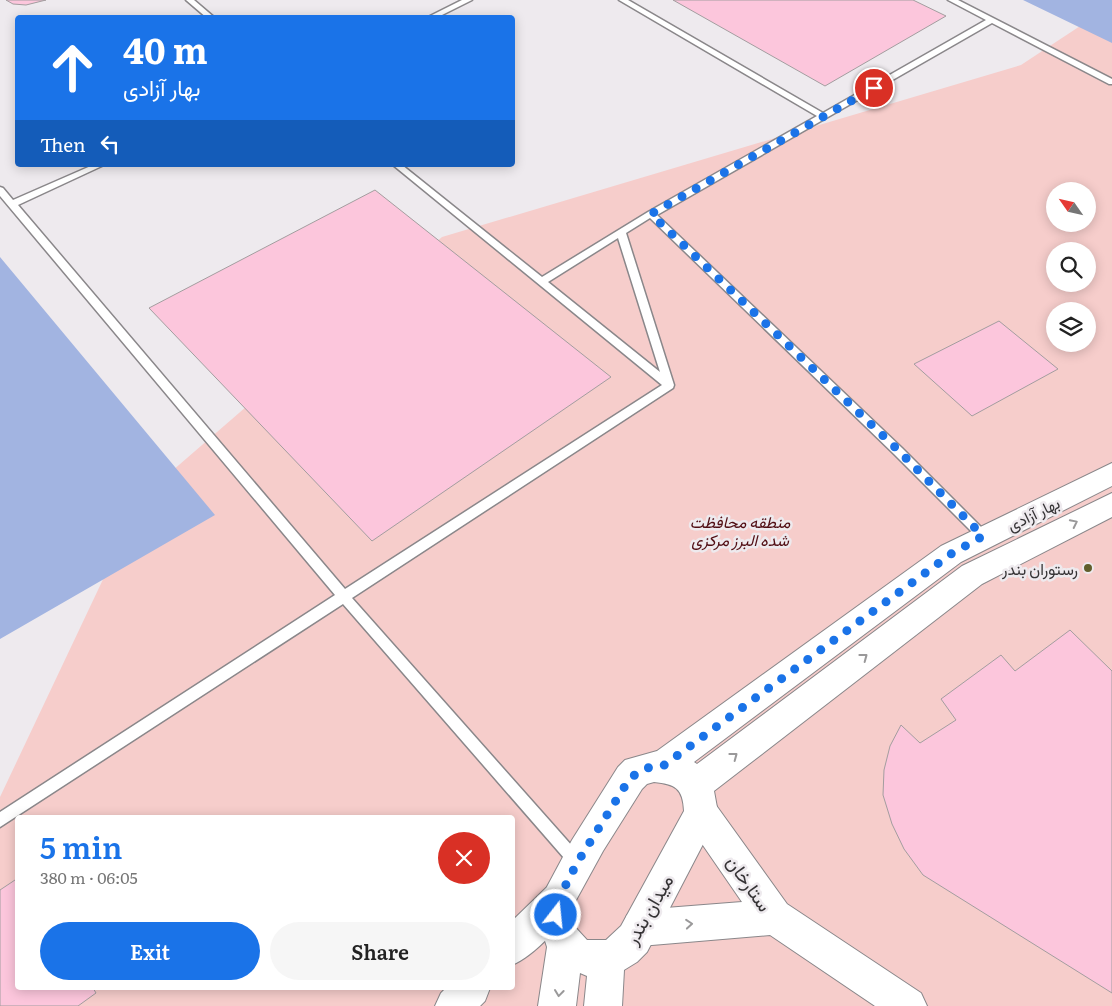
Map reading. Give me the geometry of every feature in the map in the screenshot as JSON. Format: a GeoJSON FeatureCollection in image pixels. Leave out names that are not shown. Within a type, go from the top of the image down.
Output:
{"type":"FeatureCollection","features":[{"type":"Feature","properties":{"kind":"main road","name":"بهار آزادی"},"geometry":{"type":"LineString","coordinates":[[698,799],[1025,532],[1112,474]]}},
{"type":"Feature","properties":{"kind":"main road","name":"بهار آزادی"},"geometry":{"type":"LineString","coordinates":[[663,766],[951,554],[983,536],[1025,532],[1112,504]]}},
{"type":"Feature","properties":{"kind":"main road"},"geometry":{"type":"LineString","coordinates":[[951,554],[972,575]]}},
{"type":"Feature","properties":{"kind":"main road"},"geometry":{"type":"LineString","coordinates":[[515,944],[558,900],[577,863],[630,778],[646,768],[663,766],[682,772],[698,799]]}},
{"type":"Feature","properties":{"kind":"main road","name":"ستارخان"},"geometry":{"type":"LineString","coordinates":[[640,928],[774,917],[698,799]]}},
{"type":"Feature","properties":{"kind":"main road","name":"میدان بندر"},"geometry":{"type":"LineString","coordinates":[[607,959],[617,956],[627,948],[640,928],[698,799]]}},
{"type":"Feature","properties":{"kind":"main road"},"geometry":{"type":"LineString","coordinates":[[557,1006],[565,945],[557,927],[558,900]]}},
{"type":"Feature","properties":{"kind":"main road"},"geometry":{"type":"LineString","coordinates":[[774,917],[908,1006]]}},
{"type":"Feature","properties":{"kind":"main road"},"geometry":{"type":"LineString","coordinates":[[565,945],[584,958],[595,960],[607,959],[603,1006]]}},
{"type":"Feature","properties":{"kind":"main road"},"geometry":{"type":"LineString","coordinates":[[454,1006],[470,990]]}},
{"type":"Feature","properties":{"kind":"lane"},"geometry":{"type":"LineString","coordinates":[[190,0],[208,15]]}},
{"type":"Feature","properties":{"kind":"lane"},"geometry":{"type":"LineString","coordinates":[[436,15],[468,0]]}},
{"type":"Feature","properties":{"kind":"lane"},"geometry":{"type":"LineString","coordinates":[[623,0],[823,116]]}},
{"type":"Feature","properties":{"kind":"lane"},"geometry":{"type":"LineString","coordinates":[[952,0],[1112,82]]}},
{"type":"Feature","properties":{"kind":"lane"},"geometry":{"type":"LineString","coordinates":[[542,281],[651,214],[992,20]]}},
{"type":"Feature","properties":{"kind":"lane"},"geometry":{"type":"LineString","coordinates":[[12,204],[95,167]]}},
{"type":"Feature","properties":{"kind":"lane"},"geometry":{"type":"LineString","coordinates":[[400,167],[669,385]]}},
{"type":"Feature","properties":{"kind":"lane"},"geometry":{"type":"LineString","coordinates":[[0,190],[345,598],[577,863]]}},
{"type":"Feature","properties":{"kind":"lane"},"geometry":{"type":"LineString","coordinates":[[651,214],[898,450],[983,536]]}},
{"type":"Feature","properties":{"kind":"lane"},"geometry":{"type":"LineString","coordinates":[[621,232],[669,385]]}},
{"type":"Feature","properties":{"kind":"lane"},"geometry":{"type":"LineString","coordinates":[[0,820],[345,598],[669,385]]}},
{"type":"Feature","properties":{"kind":"green space","name":"منطقه محافظت شده البرز مرکزی"},"geometry":{"type":"Polygon","coordinates":[[[1112,5],[1112,1006],[0,1006],[0,797],[142,497],[442,237],[1021,65],[1112,5]]]}},
{"type":"Feature","properties":{"kind":"water"},"geometry":{"type":"Polygon","coordinates":[[[1023,0],[1112,0],[1112,43],[1023,0]]]}},
{"type":"Feature","properties":{"kind":"water"},"geometry":{"type":"Polygon","coordinates":[[[0,257],[215,515],[0,639],[0,257]]]}},
{"type":"Feature","properties":{"kind":"building"},"geometry":{"type":"Polygon","coordinates":[[[6,0],[46,0],[26,5],[13,4],[6,0]]]}},
{"type":"Feature","properties":{"kind":"building"},"geometry":{"type":"Polygon","coordinates":[[[673,0],[913,0],[946,16],[825,86],[673,0]]]}},
{"type":"Feature","properties":{"kind":"building"},"geometry":{"type":"Polygon","coordinates":[[[375,190],[611,377],[372,541],[149,308],[375,190]]]}},
{"type":"Feature","properties":{"kind":"building"},"geometry":{"type":"Polygon","coordinates":[[[999,321],[1058,369],[972,416],[914,364],[999,321]]]}},
{"type":"Feature","properties":{"kind":"building"},"geometry":{"type":"Polygon","coordinates":[[[1070,630],[1112,671],[1112,993],[923,875],[904,849],[892,824],[883,795],[884,770],[890,746],[901,725],[920,743],[956,720],[941,699],[1001,655],[1015,671],[1070,630]]]}},
{"type":"Feature","properties":{"kind":"building"},"geometry":{"type":"Polygon","coordinates":[[[15,880],[15,990],[94,990],[96,993],[78,1006],[0,1006],[0,890],[15,880]]]}},
{"type":"Feature","properties":{"kind":"place","name":"رستوران بندر"},"geometry":{"type":"Point","coordinates":[1088,568]}},
{"type":"Feature","properties":{"kind":"route"},"geometry":{"type":"LineString","coordinates":[[556,915],[558,900],[577,863],[630,778],[638,771],[646,768],[663,766],[951,554],[983,536],[898,450],[651,214],[874,88]]}}]}
